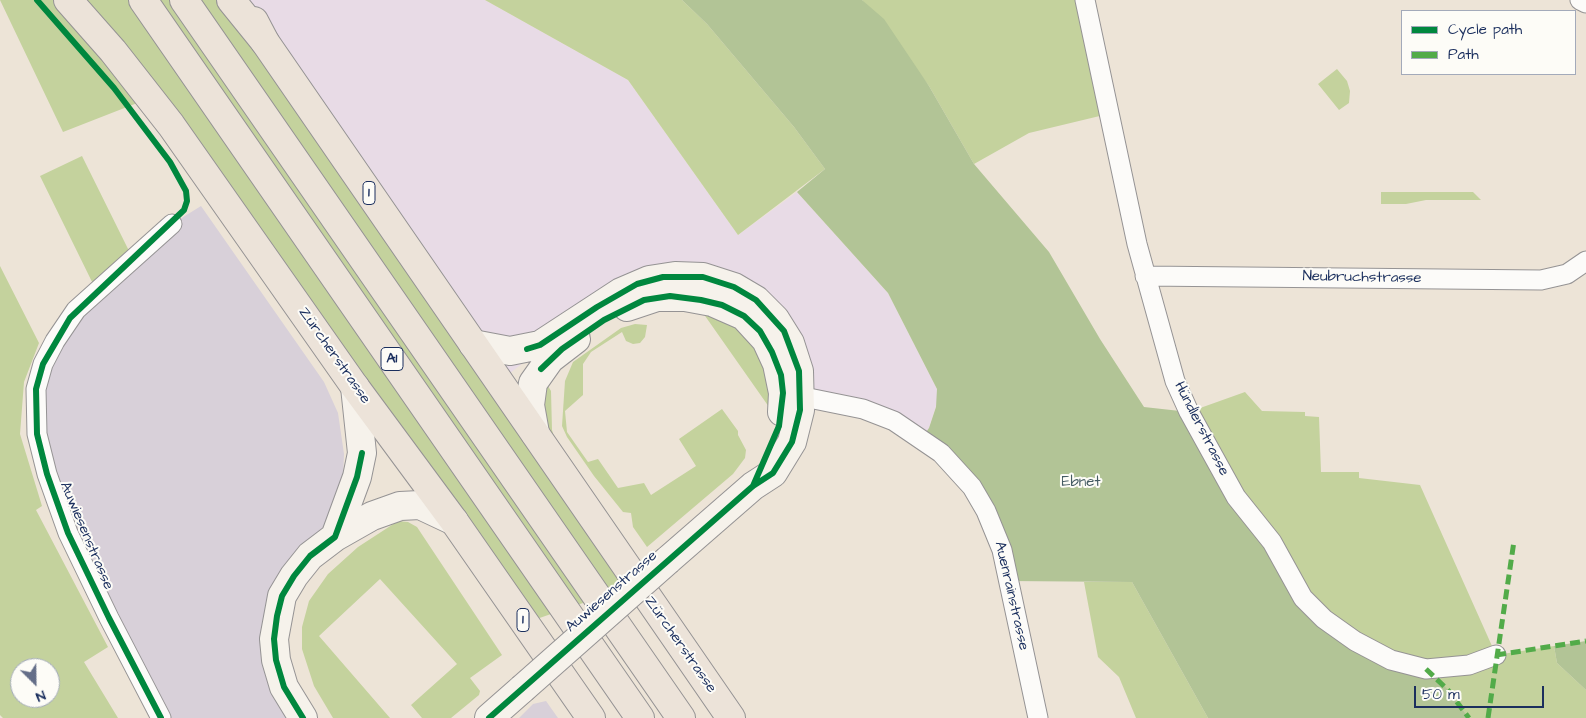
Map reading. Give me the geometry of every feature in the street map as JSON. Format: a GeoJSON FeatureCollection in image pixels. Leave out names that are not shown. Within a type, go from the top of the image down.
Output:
{"type":"FeatureCollection","features":[{"type":"Feature","properties":{"kind":"main road","name":"Zürcherstrasse"},"geometry":{"type":"LineString","coordinates":[[68,0],[113,51],[171,125],[355,387],[454,521],[591,718]]}},
{"type":"Feature","properties":{"kind":"main road","name":"A1"},"geometry":{"type":"LineString","coordinates":[[143,0],[640,718]]}},
{"type":"Feature","properties":{"kind":"main road","name":"A1"},"geometry":{"type":"LineString","coordinates":[[184,0],[681,718]]}},
{"type":"Feature","properties":{"kind":"main road"},"geometry":{"type":"LineString","coordinates":[[231,0],[265,42]]}},
{"type":"Feature","properties":{"kind":"main road","name":"Zürcherstrasse"},"geometry":{"type":"LineString","coordinates":[[243,0],[265,42],[731,718]]}},
{"type":"Feature","properties":{"kind":"main road","name":"Auwiesenstrasse"},"geometry":{"type":"LineString","coordinates":[[473,344],[510,351],[527,349],[540,345],[597,307],[637,284],[669,276],[703,277],[744,292],[756,300],[775,319],[787,337],[796,357],[792,395]]}},
{"type":"Feature","properties":{"kind":"main road","name":"Auwiesenstrasse"},"geometry":{"type":"LineString","coordinates":[[489,718],[752,486],[773,473],[788,449],[798,424],[792,395],[760,331],[744,316],[707,301],[670,296],[657,297],[636,303],[616,313],[562,349],[545,364],[533,383],[530,398],[535,433]]}},
{"type":"Feature","properties":{"kind":"main road"},"geometry":{"type":"LineString","coordinates":[[335,537],[357,477],[362,453],[355,387]]}},
{"type":"Feature","properties":{"kind":"main road"},"geometry":{"type":"LineString","coordinates":[[303,718],[284,687],[276,660],[274,639],[282,596],[294,576],[310,556],[335,537],[372,516],[408,505],[428,508],[454,521]]}},
{"type":"Feature","properties":{"kind":"street","name":"Hündlerstrasse"},"geometry":{"type":"LineString","coordinates":[[1085,0],[1121,175],[1145,276],[1175,381],[1186,407],[1236,497],[1272,542],[1296,587],[1307,603],[1355,641],[1382,656],[1426,669],[1469,665],[1496,655]]}},
{"type":"Feature","properties":{"kind":"street"},"geometry":{"type":"LineString","coordinates":[[1580,0],[1586,3]]}},
{"type":"Feature","properties":{"kind":"street","name":"Auwiesenstrasse"},"geometry":{"type":"LineString","coordinates":[[162,718],[109,618],[68,533],[47,474],[37,434],[36,390],[43,364],[55,341],[76,310],[172,224]]}},
{"type":"Feature","properties":{"kind":"street","name":"Neubruchstrasse"},"geometry":{"type":"LineString","coordinates":[[1145,276],[1533,280],[1558,277],[1583,270]]}},
{"type":"Feature","properties":{"kind":"street","name":"Auenrainstrasse"},"geometry":{"type":"LineString","coordinates":[[792,395],[863,409],[894,421],[941,453],[972,487],[986,511],[1002,550],[1038,718]]}},
{"type":"Feature","properties":{"kind":"shaded area"},"geometry":{"type":"Polygon","coordinates":[[[245,0],[485,0],[628,80],[738,235],[797,192],[888,293],[937,389],[937,403],[929,428],[922,438],[801,396],[727,284],[573,323],[499,382],[245,0]]]}},
{"type":"Feature","properties":{"kind":"shaded area"},"geometry":{"type":"Polygon","coordinates":[[[201,206],[324,382],[338,413],[344,454],[342,504],[277,616],[303,718],[165,718],[47,474],[43,364],[55,341],[172,224],[201,206]]]}},
{"type":"Feature","properties":{"kind":"shaded area"},"geometry":{"type":"Polygon","coordinates":[[[546,701],[558,718],[519,718],[533,704],[546,701]]]}},
{"type":"Feature","properties":{"kind":"green space"},"geometry":{"type":"Polygon","coordinates":[[[0,0],[243,0],[638,584],[525,623],[150,98],[63,132],[0,0]]]}},
{"type":"Feature","properties":{"kind":"green space"},"geometry":{"type":"Polygon","coordinates":[[[485,0],[682,0],[707,24],[794,127],[825,169],[738,235],[628,80],[485,0]]]}},
{"type":"Feature","properties":{"kind":"green space","name":"Ebnet"},"geometry":{"type":"Polygon","coordinates":[[[682,0],[862,0],[884,19],[929,86],[974,164],[1049,252],[1100,339],[1144,407],[1189,412],[1307,603],[1436,677],[1469,718],[1208,718],[1132,582],[1009,581],[992,524],[922,438],[929,428],[936,407],[937,389],[888,293],[797,192],[825,169],[794,127],[707,24],[682,0]]]}},
{"type":"Feature","properties":{"kind":"green space"},"geometry":{"type":"Polygon","coordinates":[[[862,0],[1085,0],[1108,114],[1029,133],[974,164],[929,86],[862,0]]]}},
{"type":"Feature","properties":{"kind":"green space"},"geometry":{"type":"Polygon","coordinates":[[[1337,69],[1347,81],[1350,91],[1349,103],[1339,110],[1318,84],[1337,69]]]}},
{"type":"Feature","properties":{"kind":"green space"},"geometry":{"type":"Polygon","coordinates":[[[82,156],[133,259],[97,292],[40,176],[82,156]]]}},
{"type":"Feature","properties":{"kind":"green space"},"geometry":{"type":"Polygon","coordinates":[[[1381,192],[1473,192],[1481,200],[1426,200],[1406,204],[1381,204],[1381,192]]]}},
{"type":"Feature","properties":{"kind":"green space"},"geometry":{"type":"Polygon","coordinates":[[[0,266],[39,343],[24,382],[20,434],[42,506],[36,510],[108,647],[84,662],[118,718],[3,718],[0,715],[0,266]]]}},
{"type":"Feature","properties":{"kind":"green space"},"geometry":{"type":"Polygon","coordinates":[[[703,313],[732,324],[749,340],[756,351],[771,387],[769,407],[703,313]]]}},
{"type":"Feature","properties":{"kind":"green space"},"geometry":{"type":"Polygon","coordinates":[[[635,324],[647,325],[645,337],[640,343],[633,344],[626,341],[622,332],[591,352],[583,364],[583,395],[565,411],[567,432],[588,462],[598,459],[618,488],[644,483],[651,495],[696,466],[679,439],[722,409],[738,431],[738,435],[746,450],[745,458],[733,474],[647,547],[633,527],[631,513],[623,512],[594,476],[567,437],[562,426],[565,381],[573,362],[621,328],[635,324]]]}},
{"type":"Feature","properties":{"kind":"green space"},"geometry":{"type":"Polygon","coordinates":[[[545,381],[551,391],[552,430],[555,440],[542,426],[545,381]]]}},
{"type":"Feature","properties":{"kind":"green space"},"geometry":{"type":"Polygon","coordinates":[[[1245,392],[1262,411],[1305,412],[1305,416],[1319,417],[1321,472],[1359,472],[1359,478],[1420,485],[1496,655],[1554,646],[1557,663],[1586,690],[1586,718],[1469,718],[1453,697],[1324,619],[1189,412],[1245,392]]]}},
{"type":"Feature","properties":{"kind":"green space"},"geometry":{"type":"Polygon","coordinates":[[[398,521],[408,522],[417,527],[502,655],[470,678],[480,691],[479,695],[451,718],[422,718],[411,705],[457,664],[380,579],[319,636],[390,718],[333,718],[314,686],[302,649],[302,627],[309,601],[328,574],[358,547],[398,521]]]}},
{"type":"Feature","properties":{"kind":"green space"},"geometry":{"type":"Polygon","coordinates":[[[1084,582],[1132,582],[1208,718],[1136,718],[1119,677],[1098,657],[1084,582]]]}},
{"type":"Feature","properties":{"kind":"green space"},"geometry":{"type":"Polygon","coordinates":[[[1586,641],[1586,690],[1557,663],[1554,646],[1586,641]]]}},
{"type":"Feature","properties":{"kind":"marked path"},"geometry":{"type":"LineString","coordinates":[[1488,718],[1514,541]]}},
{"type":"Feature","properties":{"kind":"marked path"},"geometry":{"type":"LineString","coordinates":[[1496,655],[1586,641]]}},
{"type":"Feature","properties":{"kind":"marked path"},"geometry":{"type":"LineString","coordinates":[[1426,669],[1448,690],[1469,718]]}},
{"type":"Feature","properties":{"kind":"cycle path"},"geometry":{"type":"LineString","coordinates":[[37,0],[114,88],[170,162],[186,191],[187,201],[184,210],[70,318],[43,364],[36,389],[37,434],[47,474],[68,533],[109,618],[161,718]]}},
{"type":"Feature","properties":{"kind":"cycle path"},"geometry":{"type":"LineString","coordinates":[[489,718],[753,486],[773,473],[792,442],[800,410],[799,371],[784,331],[756,300],[734,287],[703,277],[663,277],[637,284],[597,307],[540,345],[527,349]]}},
{"type":"Feature","properties":{"kind":"cycle path"},"geometry":{"type":"LineString","coordinates":[[541,369],[562,349],[604,320],[644,300],[670,296],[701,300],[722,305],[744,316],[760,331],[772,352],[781,375],[783,393],[779,426],[753,486]]}},
{"type":"Feature","properties":{"kind":"cycle path"},"geometry":{"type":"LineString","coordinates":[[303,718],[284,687],[276,660],[274,639],[277,616],[282,596],[294,576],[310,556],[335,537],[357,477],[362,453]]}}]}
